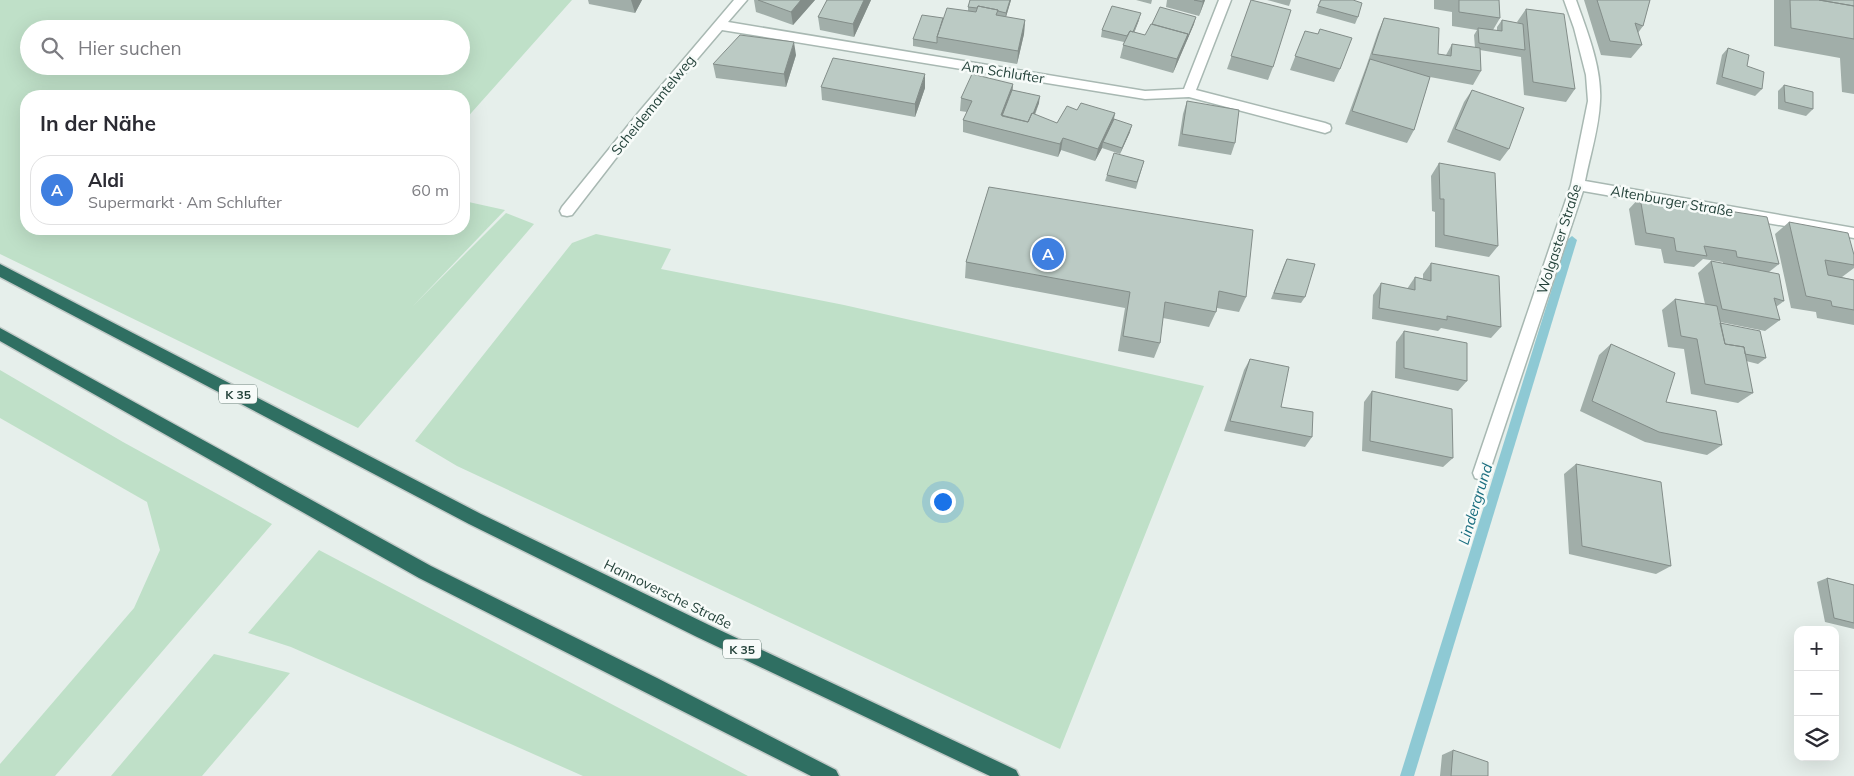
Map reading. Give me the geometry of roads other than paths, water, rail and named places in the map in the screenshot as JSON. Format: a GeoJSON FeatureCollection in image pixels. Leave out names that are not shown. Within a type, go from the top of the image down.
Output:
{"type":"FeatureCollection","features":[{"type":"Feature","properties":{"kind":"highway","name":"Hannoversche Straße"},"geometry":{"type":"LineString","coordinates":[[0,270],[475,519],[703,631],[1010,776]]}},
{"type":"Feature","properties":{"kind":"highway"},"geometry":{"type":"LineString","coordinates":[[0,334],[175,434],[425,572],[651,684],[830,776]]}},
{"type":"Feature","properties":{"kind":"street","name":"Scheidemantelweg"},"geometry":{"type":"LineString","coordinates":[[567,212],[741,0]]}},
{"type":"Feature","properties":{"kind":"street"},"geometry":{"type":"LineString","coordinates":[[1189,92],[1225,0]]}},
{"type":"Feature","properties":{"kind":"street","name":"Wolgaster Straße"},"geometry":{"type":"LineString","coordinates":[[1481,473],[1578,185],[1594,101],[1592,75],[1580,28],[1570,0]]}},
{"type":"Feature","properties":{"kind":"street","name":"Am Schlufter"},"geometry":{"type":"LineString","coordinates":[[719,25],[1145,95],[1189,92],[1325,128]]}},
{"type":"Feature","properties":{"kind":"street","name":"Altenburger Straße"},"geometry":{"type":"LineString","coordinates":[[1578,185],[1854,233]]}},
{"type":"Feature","properties":{"kind":"waterway","name":"Lindergrund"},"geometry":{"type":"LineString","coordinates":[[1407,776],[1572,240]]}},
{"type":"Feature","properties":{"kind":"place","name":"Aldi"},"geometry":{"type":"Point","coordinates":[1048,254]}}]}
